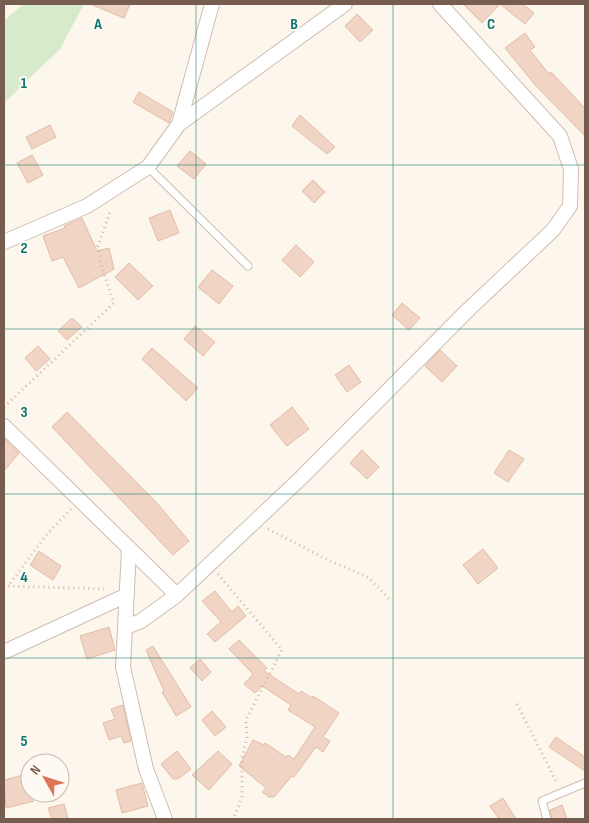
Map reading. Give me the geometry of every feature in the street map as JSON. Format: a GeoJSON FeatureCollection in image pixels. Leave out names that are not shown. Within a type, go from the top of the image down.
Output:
{"type":"FeatureCollection","features":[{"type":"Feature","properties":{"kind":"street"},"geometry":{"type":"LineString","coordinates":[[4,242],[87,206],[148,167],[178,124],[212,4]]}},
{"type":"Feature","properties":{"kind":"street"},"geometry":{"type":"LineString","coordinates":[[178,124],[345,4]]}},
{"type":"Feature","properties":{"kind":"street"},"geometry":{"type":"LineString","coordinates":[[126,626],[142,621],[177,596],[553,230],[570,206],[571,169],[560,136],[440,4]]}},
{"type":"Feature","properties":{"kind":"street"},"geometry":{"type":"LineString","coordinates":[[4,426],[177,596]]}},
{"type":"Feature","properties":{"kind":"street"},"geometry":{"type":"LineString","coordinates":[[129,549],[123,667],[146,769],[165,819]]}},
{"type":"Feature","properties":{"kind":"street"},"geometry":{"type":"LineString","coordinates":[[4,652],[127,592]]}},
{"type":"Feature","properties":{"kind":"lane"},"geometry":{"type":"LineString","coordinates":[[148,167],[248,266]]}},
{"type":"Feature","properties":{"kind":"lane"},"geometry":{"type":"LineString","coordinates":[[547,819],[542,801],[585,783]]}},
{"type":"Feature","properties":{"kind":"path"},"geometry":{"type":"LineString","coordinates":[[4,407],[114,303],[100,262],[98,246],[102,228],[123,183]]}},
{"type":"Feature","properties":{"kind":"path"},"geometry":{"type":"LineString","coordinates":[[80,500],[47,534],[8,586],[127,592]]}},
{"type":"Feature","properties":{"kind":"path"},"geometry":{"type":"LineString","coordinates":[[254,522],[332,562],[368,577],[390,600]]}},
{"type":"Feature","properties":{"kind":"path"},"geometry":{"type":"LineString","coordinates":[[210,564],[282,650],[246,720],[247,737],[242,758],[242,798],[233,819]]}},
{"type":"Feature","properties":{"kind":"path"},"geometry":{"type":"LineString","coordinates":[[517,704],[548,768],[562,792]]}},
{"type":"Feature","properties":{"kind":"green space"},"geometry":{"type":"Polygon","coordinates":[[[23,4],[84,4],[60,49],[4,103],[4,21],[23,4]]]}},
{"type":"Feature","properties":{"kind":"building"},"geometry":{"type":"Polygon","coordinates":[[[90,4],[130,4],[124,18],[90,4]]]}},
{"type":"Feature","properties":{"kind":"building"},"geometry":{"type":"Polygon","coordinates":[[[463,4],[500,4],[482,23],[463,4]]]}},
{"type":"Feature","properties":{"kind":"building"},"geometry":{"type":"Polygon","coordinates":[[[500,4],[523,4],[534,13],[525,24],[500,4]]]}},
{"type":"Feature","properties":{"kind":"building"},"geometry":{"type":"Polygon","coordinates":[[[357,14],[373,30],[360,42],[345,26],[357,14]]]}},
{"type":"Feature","properties":{"kind":"building"},"geometry":{"type":"Polygon","coordinates":[[[525,33],[535,47],[530,50],[549,74],[551,72],[585,108],[585,136],[536,86],[505,48],[525,33]]]}},
{"type":"Feature","properties":{"kind":"building"},"geometry":{"type":"Polygon","coordinates":[[[139,92],[173,112],[169,123],[133,102],[139,92]]]}},
{"type":"Feature","properties":{"kind":"building"},"geometry":{"type":"Polygon","coordinates":[[[300,115],[335,147],[327,154],[292,126],[300,115]]]}},
{"type":"Feature","properties":{"kind":"building"},"geometry":{"type":"Polygon","coordinates":[[[50,125],[56,137],[32,149],[26,137],[50,125]]]}},
{"type":"Feature","properties":{"kind":"building"},"geometry":{"type":"Polygon","coordinates":[[[190,151],[206,164],[194,179],[177,166],[190,151]]]}},
{"type":"Feature","properties":{"kind":"building"},"geometry":{"type":"Polygon","coordinates":[[[32,155],[43,175],[28,183],[17,163],[32,155]]]}},
{"type":"Feature","properties":{"kind":"building"},"geometry":{"type":"Polygon","coordinates":[[[313,180],[325,192],[314,203],[302,191],[313,180]]]}},
{"type":"Feature","properties":{"kind":"building"},"geometry":{"type":"Polygon","coordinates":[[[170,210],[179,233],[158,241],[149,218],[170,210]]]}},
{"type":"Feature","properties":{"kind":"building"},"geometry":{"type":"Polygon","coordinates":[[[82,218],[97,251],[109,248],[114,269],[79,288],[63,257],[52,261],[43,236],[65,228],[64,226],[82,218]]]}},
{"type":"Feature","properties":{"kind":"building"},"geometry":{"type":"Polygon","coordinates":[[[296,245],[314,262],[300,277],[282,260],[296,245]]]}},
{"type":"Feature","properties":{"kind":"building"},"geometry":{"type":"Polygon","coordinates":[[[129,263],[153,286],[138,300],[115,277],[129,263]]]}},
{"type":"Feature","properties":{"kind":"building"},"geometry":{"type":"Polygon","coordinates":[[[212,270],[233,286],[219,304],[198,287],[212,270]]]}},
{"type":"Feature","properties":{"kind":"building"},"geometry":{"type":"Polygon","coordinates":[[[402,303],[420,318],[409,330],[392,315],[402,303]]]}},
{"type":"Feature","properties":{"kind":"building"},"geometry":{"type":"Polygon","coordinates":[[[72,318],[82,327],[67,340],[58,331],[72,318]]]}},
{"type":"Feature","properties":{"kind":"building"},"geometry":{"type":"Polygon","coordinates":[[[195,326],[215,342],[203,356],[184,339],[195,326]]]}},
{"type":"Feature","properties":{"kind":"building"},"geometry":{"type":"Polygon","coordinates":[[[38,346],[50,359],[36,371],[25,358],[38,346]]]}},
{"type":"Feature","properties":{"kind":"building"},"geometry":{"type":"Polygon","coordinates":[[[152,348],[198,388],[186,401],[142,359],[152,348]]]}},
{"type":"Feature","properties":{"kind":"building"},"geometry":{"type":"Polygon","coordinates":[[[440,350],[457,366],[442,382],[425,366],[440,350]]]}},
{"type":"Feature","properties":{"kind":"building"},"geometry":{"type":"Polygon","coordinates":[[[349,365],[361,382],[347,392],[335,375],[349,365]]]}},
{"type":"Feature","properties":{"kind":"building"},"geometry":{"type":"Polygon","coordinates":[[[292,407],[309,429],[287,446],[270,425],[292,407]]]}},
{"type":"Feature","properties":{"kind":"building"},"geometry":{"type":"Polygon","coordinates":[[[67,412],[156,502],[189,541],[173,555],[52,427],[67,412]]]}},
{"type":"Feature","properties":{"kind":"building"},"geometry":{"type":"Polygon","coordinates":[[[4,438],[19,453],[4,471],[4,438]]]}},
{"type":"Feature","properties":{"kind":"building"},"geometry":{"type":"Polygon","coordinates":[[[362,450],[379,467],[367,479],[350,463],[362,450]]]}},
{"type":"Feature","properties":{"kind":"building"},"geometry":{"type":"Polygon","coordinates":[[[509,450],[524,459],[508,482],[494,473],[509,450]]]}},
{"type":"Feature","properties":{"kind":"building"},"geometry":{"type":"Polygon","coordinates":[[[483,549],[498,568],[478,584],[463,565],[483,549]]]}},
{"type":"Feature","properties":{"kind":"building"},"geometry":{"type":"Polygon","coordinates":[[[39,551],[61,566],[53,580],[30,565],[39,551]]]}},
{"type":"Feature","properties":{"kind":"building"},"geometry":{"type":"Polygon","coordinates":[[[215,591],[232,612],[238,606],[246,616],[215,642],[207,634],[221,622],[202,601],[215,591]]]}},
{"type":"Feature","properties":{"kind":"building"},"geometry":{"type":"Polygon","coordinates":[[[109,627],[115,650],[87,659],[80,636],[109,627]]]}},
{"type":"Feature","properties":{"kind":"building"},"geometry":{"type":"Polygon","coordinates":[[[239,640],[267,668],[264,671],[299,694],[301,691],[312,698],[313,696],[339,713],[323,737],[330,741],[323,752],[316,747],[294,777],[292,776],[274,797],[269,797],[262,792],[266,788],[239,766],[253,740],[264,745],[265,743],[286,757],[288,755],[294,759],[315,727],[288,710],[291,705],[262,686],[255,693],[244,684],[253,674],[229,649],[239,640]]]}},
{"type":"Feature","properties":{"kind":"building"},"geometry":{"type":"Polygon","coordinates":[[[153,646],[191,707],[176,716],[162,692],[164,691],[146,650],[153,646]]]}},
{"type":"Feature","properties":{"kind":"building"},"geometry":{"type":"Polygon","coordinates":[[[200,659],[211,672],[202,681],[190,668],[200,659]]]}},
{"type":"Feature","properties":{"kind":"building"},"geometry":{"type":"Polygon","coordinates":[[[123,705],[131,741],[124,743],[121,736],[109,740],[103,723],[115,719],[111,709],[123,705]]]}},
{"type":"Feature","properties":{"kind":"building"},"geometry":{"type":"Polygon","coordinates":[[[212,711],[226,727],[215,736],[202,720],[212,711]]]}},
{"type":"Feature","properties":{"kind":"building"},"geometry":{"type":"Polygon","coordinates":[[[556,737],[585,757],[585,771],[549,747],[556,737]]]}},
{"type":"Feature","properties":{"kind":"building"},"geometry":{"type":"Polygon","coordinates":[[[177,751],[191,769],[178,779],[173,779],[161,764],[177,751]]]}},
{"type":"Feature","properties":{"kind":"building"},"geometry":{"type":"Polygon","coordinates":[[[218,751],[232,764],[209,790],[192,775],[218,751]]]}},
{"type":"Feature","properties":{"kind":"building"},"geometry":{"type":"Polygon","coordinates":[[[20,776],[20,803],[26,803],[6,808],[4,780],[20,776]]]}},
{"type":"Feature","properties":{"kind":"building"},"geometry":{"type":"Polygon","coordinates":[[[142,783],[148,806],[122,813],[116,790],[142,783]]]}},
{"type":"Feature","properties":{"kind":"building"},"geometry":{"type":"Polygon","coordinates":[[[503,798],[516,819],[499,819],[490,806],[503,798]]]}},
{"type":"Feature","properties":{"kind":"building"},"geometry":{"type":"Polygon","coordinates":[[[64,804],[68,819],[52,819],[48,808],[64,804]]]}},
{"type":"Feature","properties":{"kind":"building"},"geometry":{"type":"Polygon","coordinates":[[[562,805],[567,819],[552,819],[550,810],[562,805]]]}}]}
